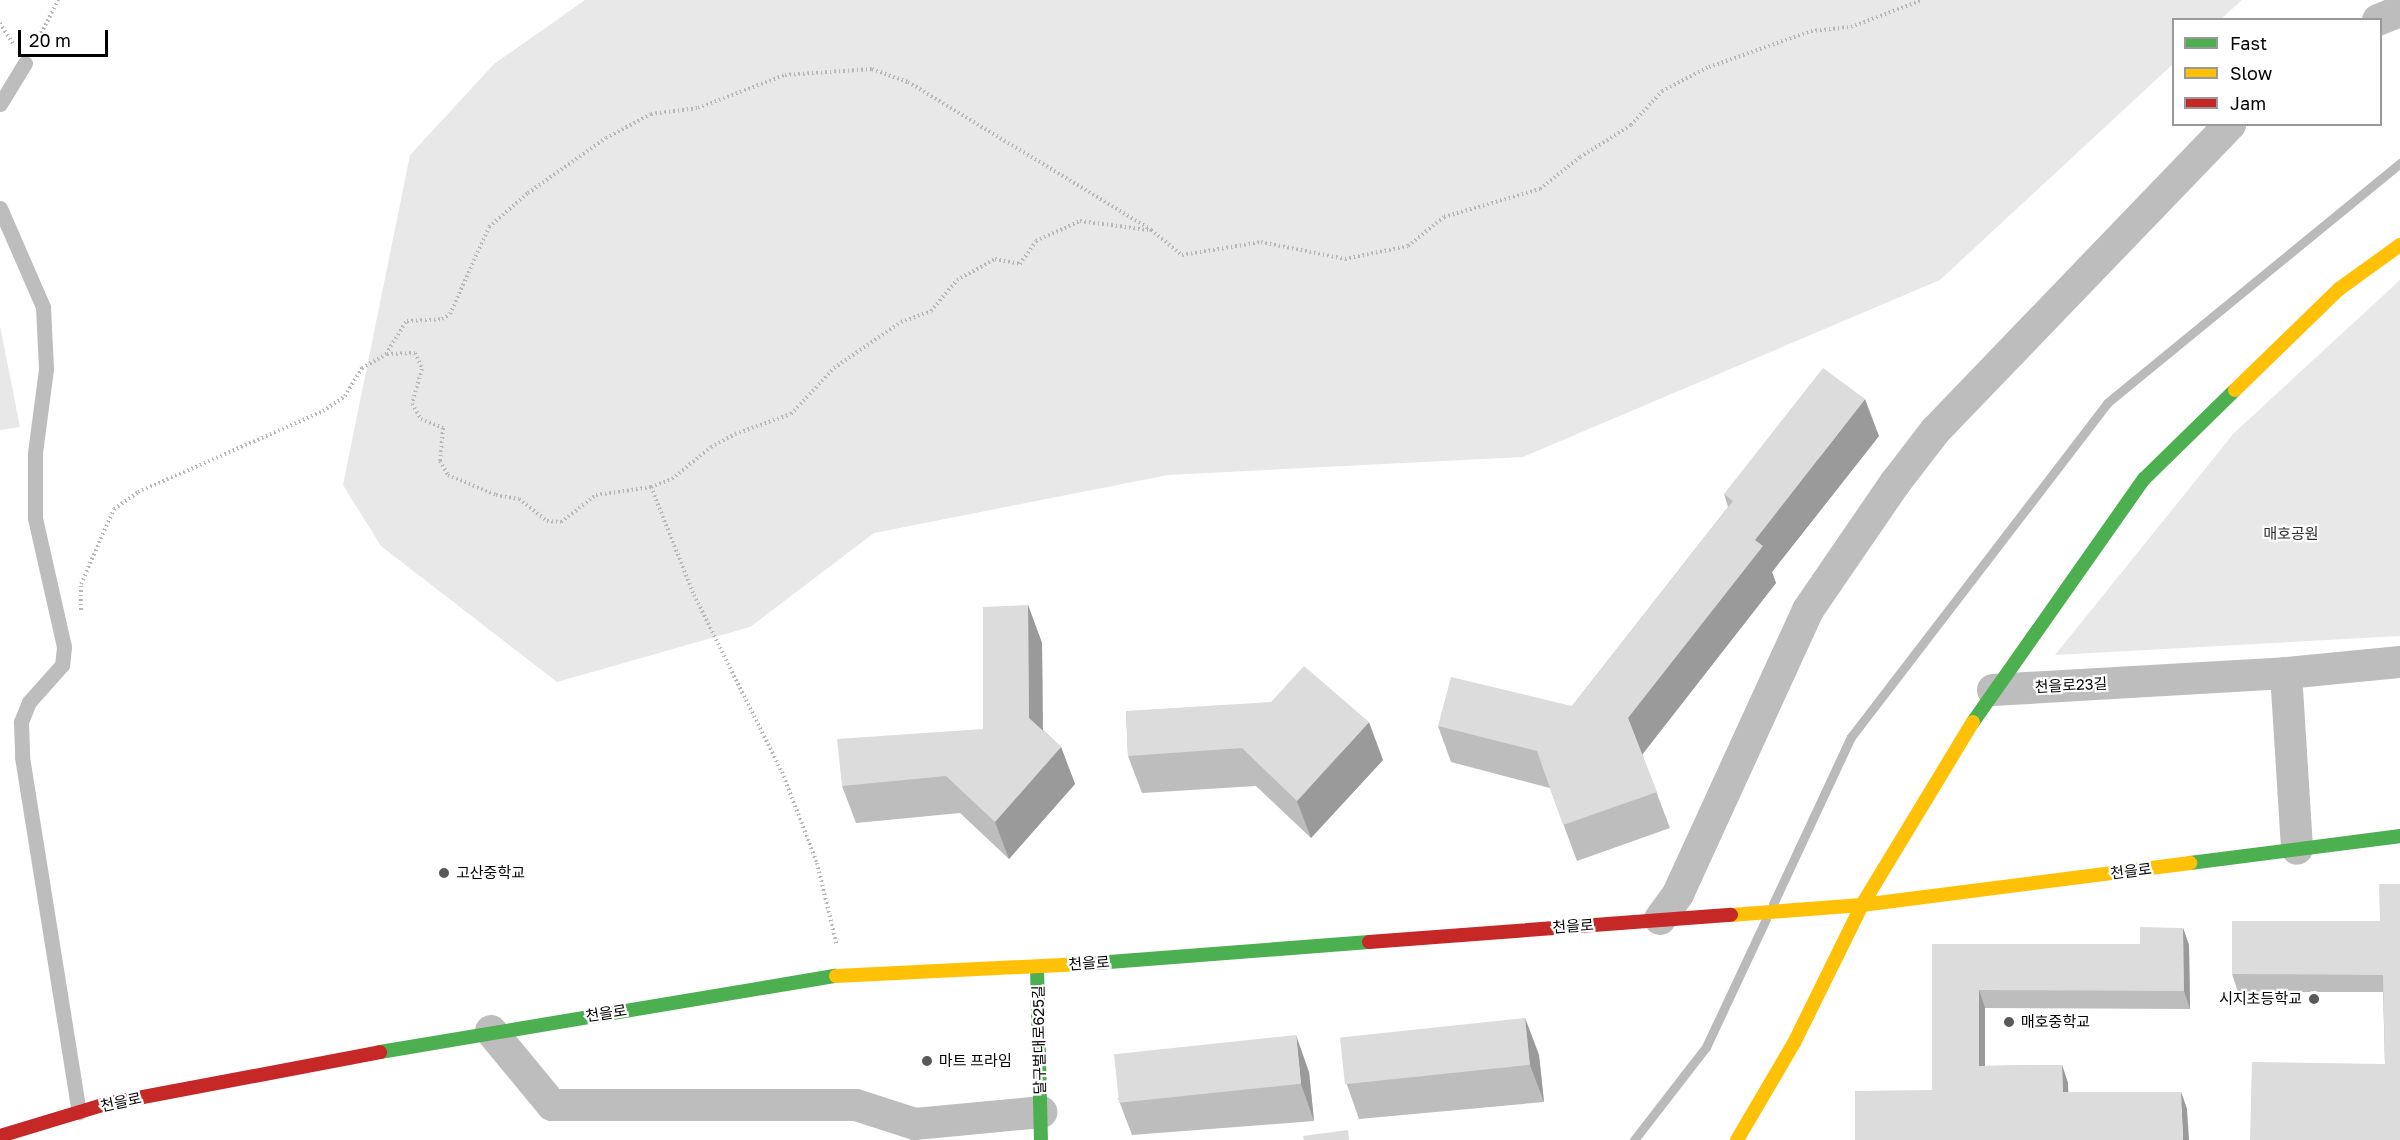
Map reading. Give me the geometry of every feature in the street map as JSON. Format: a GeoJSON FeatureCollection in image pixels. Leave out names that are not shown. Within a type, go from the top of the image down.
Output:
{"type":"FeatureCollection","features":[{"type":"Feature","properties":{"kind":"street"},"geometry":{"type":"LineString","coordinates":[[2382,18],[2400,11]]}},
{"type":"Feature","properties":{"kind":"street"},"geometry":{"type":"LineString","coordinates":[[1675,918],[1678,894],[1808,610],[1894,483],[1935,431],[2228,126]]}},
{"type":"Feature","properties":{"kind":"street"},"geometry":{"type":"LineString","coordinates":[[1737,1140],[1794,1043],[1862,905],[1993,690],[2144,479],[2339,289],[2400,245]]}},
{"type":"Feature","properties":{"kind":"street","name":"천을로23길"},"geometry":{"type":"LineString","coordinates":[[1993,690],[2286,673],[2400,662]]}},
{"type":"Feature","properties":{"kind":"street"},"geometry":{"type":"LineString","coordinates":[[2286,673],[2297,849]]}},
{"type":"Feature","properties":{"kind":"street","name":"천을로"},"geometry":{"type":"LineString","coordinates":[[0,1136],[79,1112],[491,1031],[844,975],[1037,967],[1862,905],[2400,836]]}},
{"type":"Feature","properties":{"kind":"street","name":"달구벌대로625길"},"geometry":{"type":"LineString","coordinates":[[491,1031],[552,1105],[856,1105],[915,1124],[1041,1126],[1037,967]]}},
{"type":"Feature","properties":{"kind":"lane"},"geometry":{"type":"LineString","coordinates":[[0,104],[25,63]]}},
{"type":"Feature","properties":{"kind":"lane"},"geometry":{"type":"LineString","coordinates":[[0,208],[43,307],[46,369],[35,453],[36,518],[64,647],[62,665],[28,702],[21,722],[22,757],[79,1112]]}},
{"type":"Feature","properties":{"kind":"path"},"geometry":{"type":"LineString","coordinates":[[25,63],[58,0]]}},
{"type":"Feature","properties":{"kind":"path"},"geometry":{"type":"LineString","coordinates":[[64,647],[81,623],[81,584],[114,509],[138,492],[323,411],[345,396],[362,368],[386,354],[407,321],[450,314],[489,227],[528,193],[606,138],[651,114],[698,108],[785,75],[872,69],[891,73],[1151,231],[1182,255],[1243,242],[1261,242],[1345,259],[1408,246],[1444,217],[1540,189],[1580,157],[1631,125],[1662,91],[1709,67],[1811,31],[1851,27],[1922,0]]}},
{"type":"Feature","properties":{"kind":"path"},"geometry":{"type":"LineString","coordinates":[[386,354],[415,353],[422,369],[412,404],[421,419],[442,428],[440,461],[448,475],[496,495],[519,499],[547,521],[561,522],[596,495],[651,487],[672,479],[711,447],[735,434],[791,414],[834,368],[901,322],[931,311],[957,280],[995,259],[1020,264],[1036,241],[1080,221],[1151,231]]}},
{"type":"Feature","properties":{"kind":"path"},"geometry":{"type":"LineString","coordinates":[[651,487],[694,595],[782,772],[817,863],[844,975]]}},
{"type":"Feature","properties":{"kind":"green space"},"geometry":{"type":"Polygon","coordinates":[[[585,0],[2242,0],[2222,18],[2172,18],[2172,65],[1940,280],[1523,457],[1168,475],[874,533],[750,627],[557,682],[381,546],[343,485],[410,155],[494,64],[585,0]]]}},
{"type":"Feature","properties":{"kind":"green space","name":"매호공원"},"geometry":{"type":"Polygon","coordinates":[[[2400,280],[2400,636],[2055,655],[2234,433],[2400,280]]]}},
{"type":"Feature","properties":{"kind":"green space"},"geometry":{"type":"Polygon","coordinates":[[[0,326],[20,427],[0,430],[0,326]]]}},
{"type":"Feature","properties":{"kind":"building"},"geometry":{"type":"Polygon","coordinates":[[[1823,368],[1865,399],[1755,540],[1763,546],[1628,718],[1657,792],[1563,825],[1537,751],[1438,726],[1451,677],[1572,706],[1733,501],[1724,494],[1823,368]]]}},
{"type":"Feature","properties":{"kind":"building"},"geometry":{"type":"Polygon","coordinates":[[[1028,605],[1029,718],[1061,747],[995,822],[946,776],[842,786],[837,739],[983,729],[983,607],[1028,605]]]}},
{"type":"Feature","properties":{"kind":"building"},"geometry":{"type":"Polygon","coordinates":[[[1304,666],[1369,722],[1297,801],[1242,748],[1128,756],[1126,711],[1271,702],[1304,666]]]}},
{"type":"Feature","properties":{"kind":"building"},"geometry":{"type":"Polygon","coordinates":[[[2379,884],[2400,884],[2400,1140],[2250,1140],[2252,1062],[2385,1064],[2383,975],[2232,974],[2232,921],[2380,921],[2379,884]]]}},
{"type":"Feature","properties":{"kind":"building"},"geometry":{"type":"Polygon","coordinates":[[[2140,927],[2183,928],[2184,991],[1979,990],[1979,1066],[2062,1065],[2063,1092],[2181,1092],[2183,1140],[1855,1140],[1855,1091],[1932,1090],[1932,944],[2140,944],[2140,927]]]}},
{"type":"Feature","properties":{"kind":"building"},"geometry":{"type":"Polygon","coordinates":[[[1525,1018],[1530,1065],[1345,1084],[1340,1037],[1525,1018]]]}},
{"type":"Feature","properties":{"kind":"building"},"geometry":{"type":"Polygon","coordinates":[[[1296,1035],[1301,1084],[1119,1103],[1114,1054],[1296,1035]]]}},
{"type":"Feature","properties":{"kind":"building"},"geometry":{"type":"Polygon","coordinates":[[[1348,1130],[1349,1140],[1304,1140],[1303,1136],[1348,1130]]]}},
{"type":"Feature","properties":{"kind":"waterway"},"geometry":{"type":"LineString","coordinates":[[1773,904],[1851,737],[2107,403],[2400,163]]}},
{"type":"Feature","properties":{"kind":"waterway"},"geometry":{"type":"LineString","coordinates":[[1634,1140],[1706,1047],[1766,919]]}},
{"type":"Feature","properties":{"kind":"traffic: fast"},"geometry":{"type":"LineString","coordinates":[[1973,722],[2144,479],[2235,390]]}},
{"type":"Feature","properties":{"kind":"traffic: fast"},"geometry":{"type":"LineString","coordinates":[[2190,863],[2400,836]]}},
{"type":"Feature","properties":{"kind":"traffic: fast"},"geometry":{"type":"LineString","coordinates":[[1083,964],[1369,942]]}},
{"type":"Feature","properties":{"kind":"traffic: fast"},"geometry":{"type":"LineString","coordinates":[[1037,967],[1041,1140]]}},
{"type":"Feature","properties":{"kind":"traffic: fast"},"geometry":{"type":"LineString","coordinates":[[380,1052],[836,976]]}},
{"type":"Feature","properties":{"kind":"traffic: slow"},"geometry":{"type":"LineString","coordinates":[[2235,390],[2339,289],[2400,245]]}},
{"type":"Feature","properties":{"kind":"traffic: slow"},"geometry":{"type":"LineString","coordinates":[[1737,1140],[1794,1043],[1862,905],[1973,722]]}},
{"type":"Feature","properties":{"kind":"traffic: slow"},"geometry":{"type":"LineString","coordinates":[[1731,915],[1862,905],[2190,863]]}},
{"type":"Feature","properties":{"kind":"traffic: slow"},"geometry":{"type":"LineString","coordinates":[[836,976],[1083,964]]}},
{"type":"Feature","properties":{"kind":"traffic: jam"},"geometry":{"type":"LineString","coordinates":[[1369,942],[1731,915]]}},
{"type":"Feature","properties":{"kind":"traffic: jam"},"geometry":{"type":"LineString","coordinates":[[0,1136],[106,1104],[380,1052]]}},
{"type":"Feature","properties":{"kind":"place","name":"고산중학교"},"geometry":{"type":"Point","coordinates":[444,873]}},
{"type":"Feature","properties":{"kind":"place","name":"시지초등학교"},"geometry":{"type":"Point","coordinates":[2314,999]}},
{"type":"Feature","properties":{"kind":"place","name":"매호중학교"},"geometry":{"type":"Point","coordinates":[2009,1022]}},
{"type":"Feature","properties":{"kind":"place","name":"마트 프라임"},"geometry":{"type":"Point","coordinates":[927,1061]}}]}
